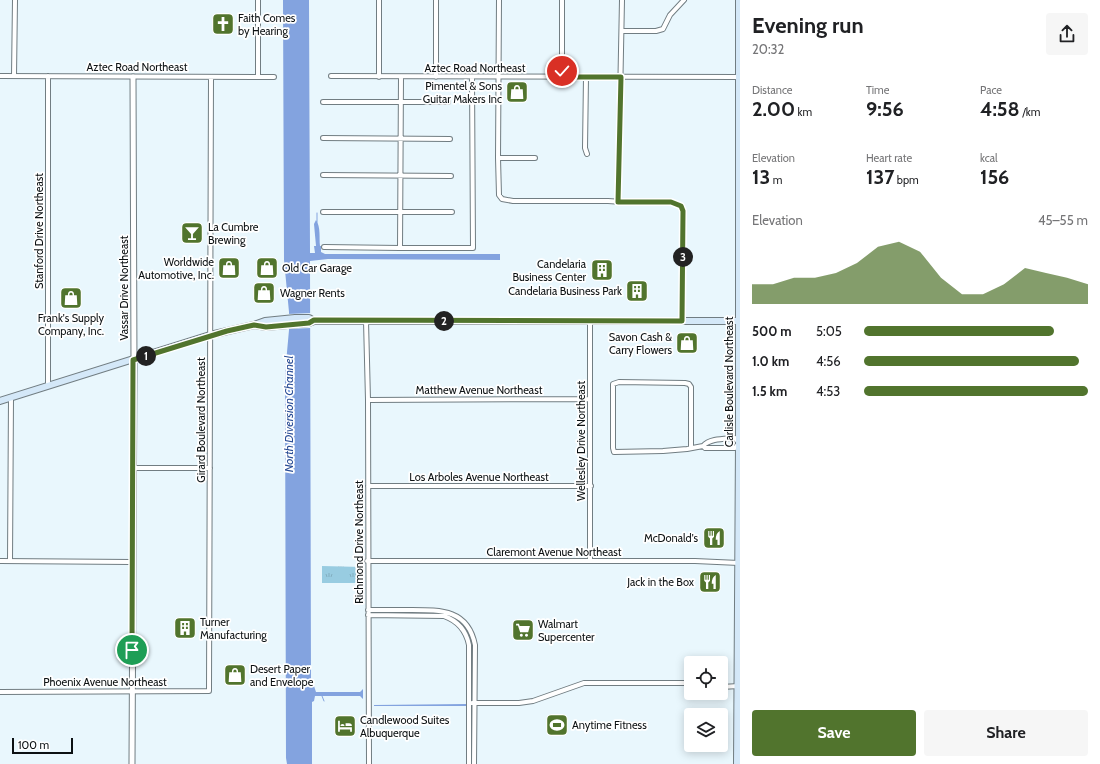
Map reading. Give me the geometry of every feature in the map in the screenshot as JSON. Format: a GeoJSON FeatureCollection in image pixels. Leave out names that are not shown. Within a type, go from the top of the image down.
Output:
{"type":"FeatureCollection","features":[{"type":"Feature","properties":{"kind":"main road","name":"Carlisle Boulevard Northeast"},"geometry":{"type":"LineString","coordinates":[[737,764],[739,686],[740,443],[739,0]]}},
{"type":"Feature","properties":{"kind":"main road"},"geometry":{"type":"LineString","coordinates":[[0,401],[210,335],[254,325],[266,327],[282,322],[309,323],[314,320],[739,321]]}},
{"type":"Feature","properties":{"kind":"street"},"geometry":{"type":"LineString","coordinates":[[14,76],[15,0]]}},
{"type":"Feature","properties":{"kind":"street"},"geometry":{"type":"LineString","coordinates":[[258,0],[258,77]]}},
{"type":"Feature","properties":{"kind":"street"},"geometry":{"type":"LineString","coordinates":[[379,0],[379,77]]}},
{"type":"Feature","properties":{"kind":"street"},"geometry":{"type":"LineString","coordinates":[[436,0],[436,77]]}},
{"type":"Feature","properties":{"kind":"street"},"geometry":{"type":"LineString","coordinates":[[499,0],[498,189],[502,199],[513,201],[671,202],[681,206],[683,211],[682,321]]}},
{"type":"Feature","properties":{"kind":"street"},"geometry":{"type":"LineString","coordinates":[[562,0],[562,77]]}},
{"type":"Feature","properties":{"kind":"street"},"geometry":{"type":"LineString","coordinates":[[618,202],[622,0]]}},
{"type":"Feature","properties":{"kind":"street"},"geometry":{"type":"LineString","coordinates":[[622,31],[656,31],[663,28],[670,15],[684,0]]}},
{"type":"Feature","properties":{"kind":"street","name":"Aztec Road Northeast"},"geometry":{"type":"LineString","coordinates":[[0,76],[274,77]]}},
{"type":"Feature","properties":{"kind":"street","name":"Stanford Drive Northeast"},"geometry":{"type":"LineString","coordinates":[[48,76],[48,386]]}},
{"type":"Feature","properties":{"kind":"street","name":"Aztec Road Northeast"},"geometry":{"type":"LineString","coordinates":[[331,76],[740,77]]}},
{"type":"Feature","properties":{"kind":"street","name":"Vassar Drive Northeast"},"geometry":{"type":"LineString","coordinates":[[132,764],[133,77]]}},
{"type":"Feature","properties":{"kind":"street","name":"Girard Boulevard Northeast"},"geometry":{"type":"LineString","coordinates":[[209,691],[211,77]]}},
{"type":"Feature","properties":{"kind":"street"},"geometry":{"type":"LineString","coordinates":[[400,77],[400,248]]}},
{"type":"Feature","properties":{"kind":"street"},"geometry":{"type":"LineString","coordinates":[[324,247],[472,248],[472,77]]}},
{"type":"Feature","properties":{"kind":"street"},"geometry":{"type":"LineString","coordinates":[[586,77],[585,148],[587,154]]}},
{"type":"Feature","properties":{"kind":"street"},"geometry":{"type":"LineString","coordinates":[[323,102],[448,102]]}},
{"type":"Feature","properties":{"kind":"street"},"geometry":{"type":"LineString","coordinates":[[323,138],[450,139]]}},
{"type":"Feature","properties":{"kind":"street"},"geometry":{"type":"LineString","coordinates":[[498,158],[535,158]]}},
{"type":"Feature","properties":{"kind":"street"},"geometry":{"type":"LineString","coordinates":[[323,175],[451,176]]}},
{"type":"Feature","properties":{"kind":"street"},"geometry":{"type":"LineString","coordinates":[[323,212],[452,212]]}},
{"type":"Feature","properties":{"kind":"street","name":"Richmond Drive Northeast"},"geometry":{"type":"LineString","coordinates":[[366,321],[368,400],[367,561],[369,764]]}},
{"type":"Feature","properties":{"kind":"street","name":"Wellesley Drive Northeast"},"geometry":{"type":"LineString","coordinates":[[590,321],[590,561]]}},
{"type":"Feature","properties":{"kind":"street"},"geometry":{"type":"LineString","coordinates":[[691,448],[690,384],[685,382],[615,382],[613,384],[614,452],[687,449],[703,446],[712,441],[735,438],[740,443],[735,448],[705,448],[703,446]]}},
{"type":"Feature","properties":{"kind":"street"},"geometry":{"type":"LineString","coordinates":[[10,561],[11,398]]}},
{"type":"Feature","properties":{"kind":"street","name":"Matthew Avenue Northeast"},"geometry":{"type":"LineString","coordinates":[[368,400],[590,399]]}},
{"type":"Feature","properties":{"kind":"street"},"geometry":{"type":"LineString","coordinates":[[133,468],[210,468]]}},
{"type":"Feature","properties":{"kind":"street","name":"Los Arboles Avenue Northeast"},"geometry":{"type":"LineString","coordinates":[[368,486],[590,486]]}},
{"type":"Feature","properties":{"kind":"street"},"geometry":{"type":"LineString","coordinates":[[0,561],[132,562]]}},
{"type":"Feature","properties":{"kind":"street","name":"Claremont Avenue Northeast"},"geometry":{"type":"LineString","coordinates":[[367,561],[706,561],[739,563]]}},
{"type":"Feature","properties":{"kind":"street"},"geometry":{"type":"LineString","coordinates":[[368,610],[444,611],[462,620],[469,628],[475,645],[474,764]]}},
{"type":"Feature","properties":{"kind":"street"},"geometry":{"type":"LineString","coordinates":[[368,616],[444,616],[455,621],[464,630],[469,646],[470,764]]}},
{"type":"Feature","properties":{"kind":"street"},"geometry":{"type":"LineString","coordinates":[[470,703],[519,703],[533,701],[584,683],[684,683]]}},
{"type":"Feature","properties":{"kind":"street"},"geometry":{"type":"LineString","coordinates":[[728,687],[739,686]]}},
{"type":"Feature","properties":{"kind":"street","name":"Phoenix Avenue Northeast"},"geometry":{"type":"LineString","coordinates":[[0,692],[209,691]]}},
{"type":"Feature","properties":{"kind":"green space"},"geometry":{"type":"Polygon","coordinates":[[[322,566],[362,567],[362,587],[360,586],[360,583],[322,583],[322,566]]]}},
{"type":"Feature","properties":{"kind":"water","name":"North Diversion Channel"},"geometry":{"type":"Polygon","coordinates":[[[283,0],[309,0],[310,253],[315,253],[314,246],[316,246],[314,224],[316,220],[319,229],[321,252],[325,254],[500,254],[500,260],[328,259],[310,261],[311,686],[314,686],[316,692],[360,692],[363,689],[363,699],[360,696],[315,696],[314,701],[312,702],[312,764],[287,764],[286,758],[285,374],[289,312],[284,260],[283,0]]]}},
{"type":"Feature","properties":{"kind":"water"},"geometry":{"type":"Polygon","coordinates":[[[466,704],[466,706],[374,706],[374,705],[466,704]]]}},
{"type":"Feature","properties":{"kind":"pier"},"geometry":{"type":"Polygon","coordinates":[[[312,313],[311,328],[287,329],[287,314],[312,313]]]}},
{"type":"Feature","properties":{"kind":"waterway"},"geometry":{"type":"LineString","coordinates":[[317,213],[317,222]]}},
{"type":"Feature","properties":{"kind":"waterway"},"geometry":{"type":"LineString","coordinates":[[322,696],[324,701]]}},
{"type":"Feature","properties":{"kind":"place","name":"Faith Comes by Hearing"},"geometry":{"type":"Point","coordinates":[223,24]}},
{"type":"Feature","properties":{"kind":"place","name":"Pimentel & Sons Guitar Makers Inc"},"geometry":{"type":"Point","coordinates":[517,92]}},
{"type":"Feature","properties":{"kind":"place","name":"La Cumbre Brewing"},"geometry":{"type":"Point","coordinates":[192,233]}},
{"type":"Feature","properties":{"kind":"place","name":"Worldwide Automotive, Inc."},"geometry":{"type":"Point","coordinates":[229,268]}},
{"type":"Feature","properties":{"kind":"place","name":"Old Car Garage"},"geometry":{"type":"Point","coordinates":[267,268]}},
{"type":"Feature","properties":{"kind":"place","name":"Candelaria Business Center"},"geometry":{"type":"Point","coordinates":[602,270]}},
{"type":"Feature","properties":{"kind":"place","name":"Candelaria Business Park"},"geometry":{"type":"Point","coordinates":[637,291]}},
{"type":"Feature","properties":{"kind":"place","name":"Wagner Rents"},"geometry":{"type":"Point","coordinates":[264,293]}},
{"type":"Feature","properties":{"kind":"place","name":"Frank's Supply Company, Inc."},"geometry":{"type":"Point","coordinates":[71,298]}},
{"type":"Feature","properties":{"kind":"place","name":"Savon Cash & Carry Flowers"},"geometry":{"type":"Point","coordinates":[687,343]}},
{"type":"Feature","properties":{"kind":"place","name":"McDonald's"},"geometry":{"type":"Point","coordinates":[714,538]}},
{"type":"Feature","properties":{"kind":"place","name":"Jack in the Box"},"geometry":{"type":"Point","coordinates":[710,582]}},
{"type":"Feature","properties":{"kind":"place","name":"Turner Manufacturing"},"geometry":{"type":"Point","coordinates":[185,628]}},
{"type":"Feature","properties":{"kind":"place","name":"Walmart Supercenter"},"geometry":{"type":"Point","coordinates":[523,630]}},
{"type":"Feature","properties":{"kind":"place","name":"Desert Paper and Envelope"},"geometry":{"type":"Point","coordinates":[235,675]}},
{"type":"Feature","properties":{"kind":"place","name":"Anytime Fitness"},"geometry":{"type":"Point","coordinates":[557,725]}},
{"type":"Feature","properties":{"kind":"place","name":"Candlewood Suites Albuquerque"},"geometry":{"type":"Point","coordinates":[345,726]}},
{"type":"Feature","properties":{"kind":"route"},"geometry":{"type":"LineString","coordinates":[[132,650],[133,360],[210,335],[254,325],[266,327],[309,323],[314,320],[682,321],[683,211],[681,206],[671,202],[618,202],[621,77],[562,77],[562,71]]}}]}
